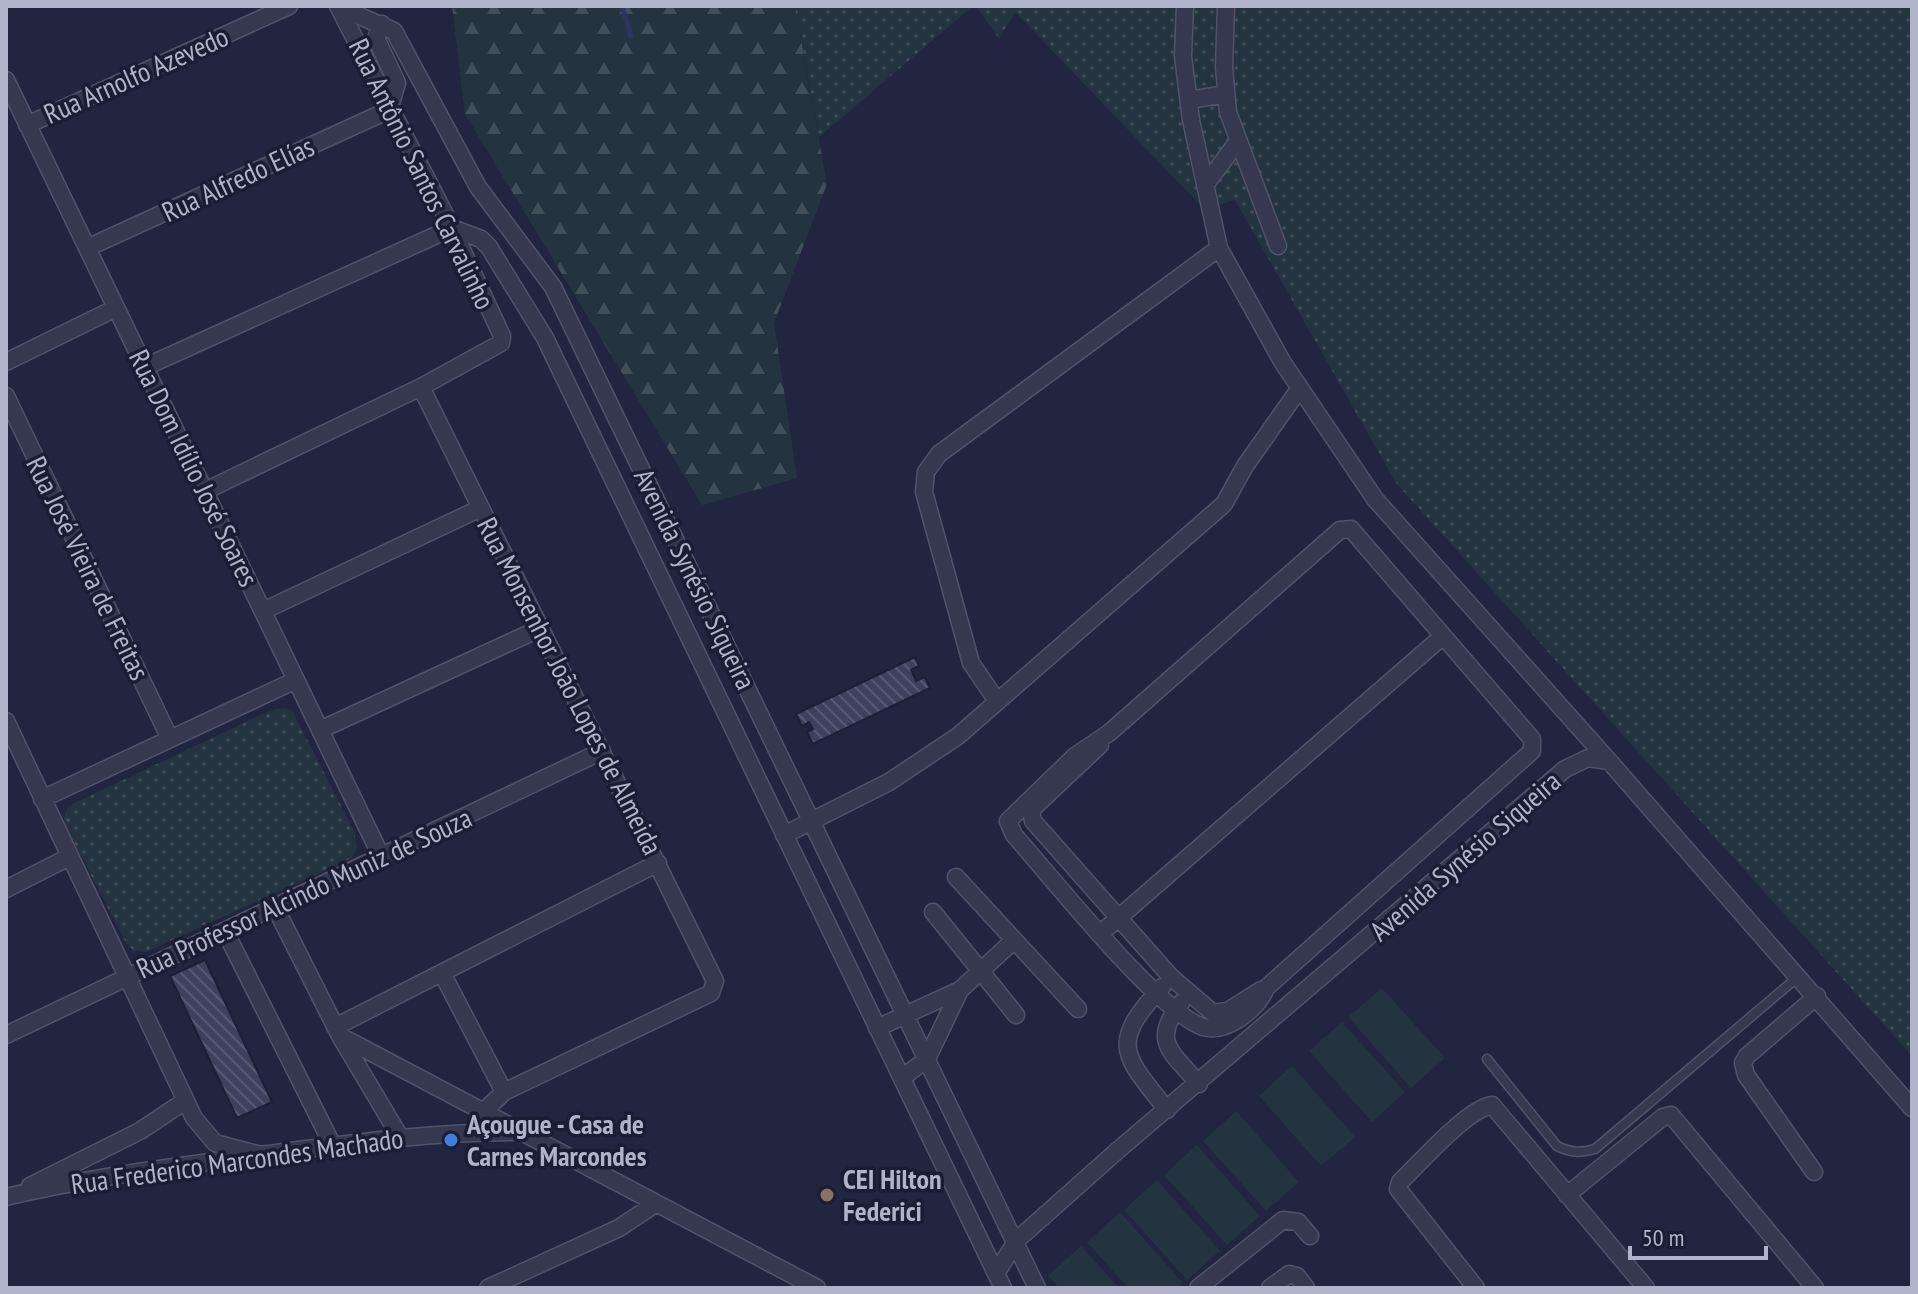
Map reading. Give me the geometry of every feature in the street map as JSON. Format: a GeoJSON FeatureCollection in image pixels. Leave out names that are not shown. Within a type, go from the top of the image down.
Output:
{"type":"FeatureCollection","features":[{"type":"Feature","properties":{"kind":"street","name":"Rua Arnolfo Azevedo"},"geometry":{"type":"LineString","coordinates":[[27,125],[289,6]]}},
{"type":"Feature","properties":{"kind":"street"},"geometry":{"type":"LineString","coordinates":[[338,6],[382,24],[376,38],[397,83],[389,110]]}},
{"type":"Feature","properties":{"kind":"street","name":"Rua Antônio Santos Carvalinho"},"geometry":{"type":"LineString","coordinates":[[338,6],[452,228],[502,336],[501,343],[421,387]]}},
{"type":"Feature","properties":{"kind":"street"},"geometry":{"type":"LineString","coordinates":[[1185,6],[1183,56],[1189,100],[1219,248],[1300,388],[1375,499],[1817,996],[1912,1108]]}},
{"type":"Feature","properties":{"kind":"street"},"geometry":{"type":"LineString","coordinates":[[1226,6],[1226,94],[1238,141],[1278,246]]}},
{"type":"Feature","properties":{"kind":"street","name":"Avenida Synésio Siqueira"},"geometry":{"type":"LineString","coordinates":[[382,24],[398,37],[478,187],[553,287],[1017,1240],[1037,1288]]}},
{"type":"Feature","properties":{"kind":"street","name":"Rua Dom Idílio José Soares"},"geometry":{"type":"LineString","coordinates":[[6,80],[381,856]]}},
{"type":"Feature","properties":{"kind":"street"},"geometry":{"type":"LineString","coordinates":[[1189,100],[1226,94]]}},
{"type":"Feature","properties":{"kind":"street","name":"Rua Alfredo Elías"},"geometry":{"type":"LineString","coordinates":[[87,248],[389,110]]}},
{"type":"Feature","properties":{"kind":"street"},"geometry":{"type":"LineString","coordinates":[[1206,184],[1238,141]]}},
{"type":"Feature","properties":{"kind":"street"},"geometry":{"type":"LineString","coordinates":[[145,367],[452,228]]}},
{"type":"Feature","properties":{"kind":"street","name":"Avenida Synésio Siqueira"},"geometry":{"type":"LineString","coordinates":[[452,228],[481,239],[489,247],[545,338],[1000,1280]]}},
{"type":"Feature","properties":{"kind":"street"},"geometry":{"type":"LineString","coordinates":[[997,701],[971,663],[924,492],[926,472],[939,454],[1219,248]]}},
{"type":"Feature","properties":{"kind":"street"},"geometry":{"type":"LineString","coordinates":[[6,362],[116,308]]}},
{"type":"Feature","properties":{"kind":"street"},"geometry":{"type":"LineString","coordinates":[[205,491],[421,387]]}},
{"type":"Feature","properties":{"kind":"street","name":"Rua Monsenhor João Lopes de Almeida"},"geometry":{"type":"LineString","coordinates":[[421,387],[658,863],[715,987],[711,993],[504,1092]]}},
{"type":"Feature","properties":{"kind":"street"},"geometry":{"type":"LineString","coordinates":[[784,835],[889,782],[958,736],[1224,504],[1245,466],[1300,388]]}},
{"type":"Feature","properties":{"kind":"street","name":"Rua José Vieira de Freitas"},"geometry":{"type":"LineString","coordinates":[[6,396],[170,739]]}},
{"type":"Feature","properties":{"kind":"street"},"geometry":{"type":"LineString","coordinates":[[263,611],[481,508]]}},
{"type":"Feature","properties":{"kind":"street"},"geometry":{"type":"LineString","coordinates":[[1109,733],[1088,760],[1031,810],[1030,815],[1171,977],[1188,994],[1220,1014],[1266,988],[1532,751],[1532,739],[1351,529],[1346,528],[1109,733],[1075,756],[1008,821],[1014,835],[1155,993],[1202,1027],[1217,1029],[1234,1021],[1259,1002],[1266,988]]}},
{"type":"Feature","properties":{"kind":"street"},"geometry":{"type":"LineString","coordinates":[[320,730],[541,628]]}},
{"type":"Feature","properties":{"kind":"street"},"geometry":{"type":"LineString","coordinates":[[1101,933],[1443,636]]}},
{"type":"Feature","properties":{"kind":"street"},"geometry":{"type":"LineString","coordinates":[[42,799],[296,680]]}},
{"type":"Feature","properties":{"kind":"street"},"geometry":{"type":"LineString","coordinates":[[6,721],[10,741],[42,799],[185,1101],[203,1132],[215,1143],[261,1155]]}},
{"type":"Feature","properties":{"kind":"street","name":"Rua Professor Alcindo Muniz de Souza"},"geometry":{"type":"LineString","coordinates":[[6,1035],[602,751]]}},
{"type":"Feature","properties":{"kind":"street","name":"Avenida Synésio Siqueira"},"geometry":{"type":"LineString","coordinates":[[1000,1280],[1017,1240],[1565,769],[1588,758],[1609,761]]}},
{"type":"Feature","properties":{"kind":"street"},"geometry":{"type":"LineString","coordinates":[[6,889],[69,857]]}},
{"type":"Feature","properties":{"kind":"street"},"geometry":{"type":"LineString","coordinates":[[337,1032],[658,863]]}},
{"type":"Feature","properties":{"kind":"street"},"geometry":{"type":"LineString","coordinates":[[956,877],[1012,942],[1078,1009]]}},
{"type":"Feature","properties":{"kind":"street"},"geometry":{"type":"LineString","coordinates":[[275,907],[337,1032],[400,1137]]}},
{"type":"Feature","properties":{"kind":"street"},"geometry":{"type":"LineString","coordinates":[[933,912],[1016,1015]]}},
{"type":"Feature","properties":{"kind":"street"},"geometry":{"type":"LineString","coordinates":[[225,931],[333,1146]]}},
{"type":"Feature","properties":{"kind":"street"},"geometry":{"type":"LineString","coordinates":[[877,1028],[960,990],[1012,942]]}},
{"type":"Feature","properties":{"kind":"street"},"geometry":{"type":"LineString","coordinates":[[443,975],[504,1092],[483,1112]]}},
{"type":"Feature","properties":{"kind":"street"},"geometry":{"type":"LineString","coordinates":[[1167,1110],[1128,1059],[1125,1048],[1126,1036],[1155,993],[1171,977]]}},
{"type":"Feature","properties":{"kind":"street"},"geometry":{"type":"LineString","coordinates":[[902,1078],[927,1059],[960,990]]}},
{"type":"Feature","properties":{"kind":"street"},"geometry":{"type":"LineString","coordinates":[[1188,994],[1165,1025],[1165,1043],[1199,1084]]}},
{"type":"Feature","properties":{"kind":"street"},"geometry":{"type":"LineString","coordinates":[[1814,1172],[1746,1075],[1743,1063],[1747,1056],[1817,996]]}},
{"type":"Feature","properties":{"kind":"street","name":"Rua Frederico Marcondes Machado"},"geometry":{"type":"LineString","coordinates":[[337,1032],[517,1132],[817,1288]]}},
{"type":"Feature","properties":{"kind":"street"},"geometry":{"type":"LineString","coordinates":[[6,1197],[148,1127],[185,1101]]}},
{"type":"Feature","properties":{"kind":"street"},"geometry":{"type":"LineString","coordinates":[[1476,1288],[1399,1192],[1400,1182],[1482,1107],[1492,1105],[1646,1288]]}},
{"type":"Feature","properties":{"kind":"street"},"geometry":{"type":"LineString","coordinates":[[1567,1195],[1663,1117],[1671,1115],[1815,1288]]}},
{"type":"Feature","properties":{"kind":"street","name":"Rua Frederico Marcondes Machado"},"geometry":{"type":"LineString","coordinates":[[6,1197],[139,1171],[400,1137],[517,1132]]}},
{"type":"Feature","properties":{"kind":"street"},"geometry":{"type":"LineString","coordinates":[[488,1288],[619,1228],[655,1204]]}},
{"type":"Feature","properties":{"kind":"street"},"geometry":{"type":"LineString","coordinates":[[1198,1288],[1283,1220],[1298,1222],[1310,1236]]}},
{"type":"Feature","properties":{"kind":"street"},"geometry":{"type":"LineString","coordinates":[[1270,1288],[1289,1274],[1297,1276],[1306,1288]]}},
{"type":"Feature","properties":{"kind":"lane"},"geometry":{"type":"LineString","coordinates":[[1487,1059],[1557,1146],[1569,1152],[1595,1149],[1799,976]]}},
{"type":"Feature","properties":{"kind":"green space"},"geometry":{"type":"Polygon","coordinates":[[[452,6],[795,6],[827,184],[774,323],[797,478],[702,505],[465,114],[452,6]]]}},
{"type":"Feature","properties":{"kind":"green space"},"geometry":{"type":"Polygon","coordinates":[[[795,6],[973,6],[819,137],[795,6]]]}},
{"type":"Feature","properties":{"kind":"green space"},"geometry":{"type":"Polygon","coordinates":[[[976,6],[1912,6],[1912,1056],[1396,483],[1235,200],[1204,209],[1015,12],[999,39],[976,6]]]}},
{"type":"Feature","properties":{"kind":"green space"},"geometry":{"type":"Polygon","coordinates":[[[292,710],[354,831],[357,846],[352,858],[146,952],[134,951],[126,943],[63,821],[68,806],[269,711],[292,710]]]}},
{"type":"Feature","properties":{"kind":"green space"},"geometry":{"type":"Polygon","coordinates":[[[1382,988],[1445,1058],[1411,1088],[1348,1017],[1382,988]]]}},
{"type":"Feature","properties":{"kind":"green space"},"geometry":{"type":"Polygon","coordinates":[[[1342,1022],[1405,1092],[1372,1122],[1309,1051],[1342,1022]]]}},
{"type":"Feature","properties":{"kind":"green space"},"geometry":{"type":"Polygon","coordinates":[[[1292,1066],[1355,1137],[1321,1166],[1259,1096],[1292,1066]]]}},
{"type":"Feature","properties":{"kind":"green space"},"geometry":{"type":"Polygon","coordinates":[[[1236,1111],[1299,1182],[1266,1211],[1203,1141],[1236,1111]]]}},
{"type":"Feature","properties":{"kind":"green space"},"geometry":{"type":"Polygon","coordinates":[[[1197,1145],[1260,1216],[1227,1245],[1164,1175],[1197,1145]]]}},
{"type":"Feature","properties":{"kind":"green space"},"geometry":{"type":"Polygon","coordinates":[[[1157,1180],[1220,1251],[1187,1280],[1124,1210],[1157,1180]]]}},
{"type":"Feature","properties":{"kind":"green space"},"geometry":{"type":"Polygon","coordinates":[[[1120,1212],[1183,1283],[1177,1288],[1128,1288],[1087,1242],[1120,1212]]]}},
{"type":"Feature","properties":{"kind":"green space"},"geometry":{"type":"Polygon","coordinates":[[[1081,1246],[1119,1288],[1059,1288],[1048,1276],[1081,1246]]]}},
{"type":"Feature","properties":{"kind":"building"},"geometry":{"type":"Polygon","coordinates":[[[915,657],[919,666],[911,670],[916,681],[925,677],[930,688],[813,744],[807,732],[813,729],[809,722],[802,726],[796,714],[915,657]]]}},
{"type":"Feature","properties":{"kind":"building"},"geometry":{"type":"Polygon","coordinates":[[[205,960],[272,1102],[237,1118],[170,976],[205,960]]]}},
{"type":"Feature","properties":{"kind":"waterway"},"geometry":{"type":"LineString","coordinates":[[622,6],[631,36]]}},
{"type":"Feature","properties":{"kind":"place","name":"Açougue - Casa de Carnes Marcondes"},"geometry":{"type":"Point","coordinates":[451,1140]}},
{"type":"Feature","properties":{"kind":"place","name":"CEI Hilton Federici"},"geometry":{"type":"Point","coordinates":[827,1195]}}]}
